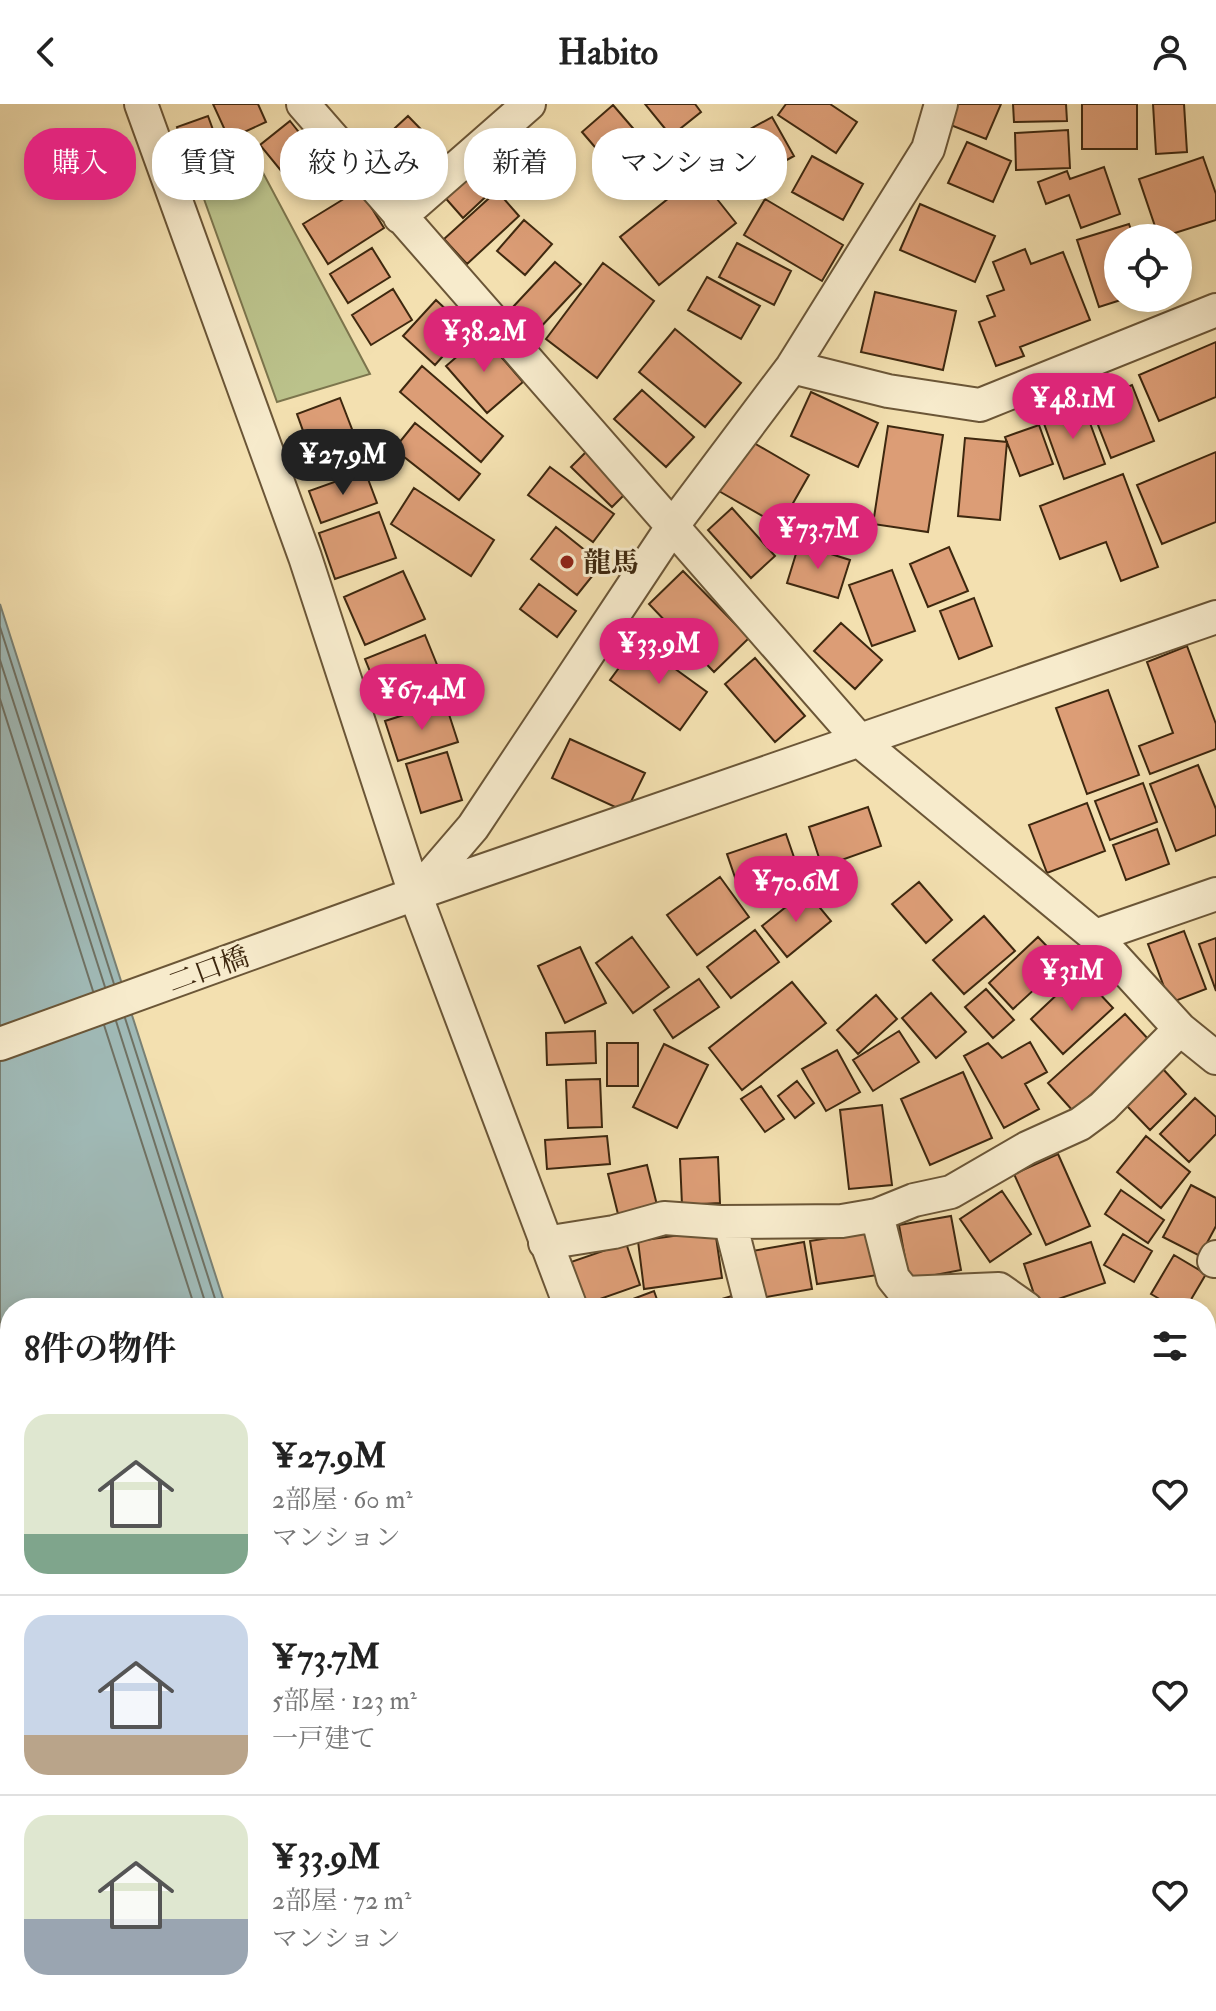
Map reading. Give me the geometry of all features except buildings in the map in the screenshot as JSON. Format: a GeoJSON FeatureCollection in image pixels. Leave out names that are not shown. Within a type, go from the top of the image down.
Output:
{"type":"FeatureCollection","features":[{"type":"Feature","properties":{"kind":"street"},"geometry":{"type":"LineString","coordinates":[[141,104],[305,557],[415,894],[567,1298]]}},
{"type":"Feature","properties":{"kind":"street"},"geometry":{"type":"LineString","coordinates":[[303,104],[674,524],[861,742],[1095,936],[1180,1029],[1216,1058]]}},
{"type":"Feature","properties":{"kind":"street"},"geometry":{"type":"LineString","coordinates":[[400,217],[529,104]]}},
{"type":"Feature","properties":{"kind":"street"},"geometry":{"type":"LineString","coordinates":[[415,894],[473,827],[674,524],[792,367],[928,149],[941,104]]}},
{"type":"Feature","properties":{"kind":"street"},"geometry":{"type":"LineString","coordinates":[[792,367],[888,391],[980,405],[1216,310]]}},
{"type":"Feature","properties":{"kind":"street","name":"二口橋"},"geometry":{"type":"LineString","coordinates":[[0,1044],[415,894],[1216,617]]}},
{"type":"Feature","properties":{"kind":"street"},"geometry":{"type":"LineString","coordinates":[[1095,936],[1216,894]]}},
{"type":"Feature","properties":{"kind":"street"},"geometry":{"type":"LineString","coordinates":[[545,1243],[614,1232],[664,1218],[730,1222],[842,1221],[877,1215],[914,1200],[951,1192],[1027,1148],[1080,1124],[1103,1107],[1180,1029]]}},
{"type":"Feature","properties":{"kind":"street"},"geometry":{"type":"LineString","coordinates":[[877,1215],[893,1278],[905,1293],[999,1289],[1012,1298]]}},
{"type":"Feature","properties":{"kind":"street"},"geometry":{"type":"LineString","coordinates":[[730,1222],[749,1298]]}},
{"type":"Feature","properties":{"kind":"green space"},"geometry":{"type":"Polygon","coordinates":[[[264,175],[370,374],[277,402],[204,200],[264,200],[264,175]]]}},
{"type":"Feature","properties":{"kind":"water"},"geometry":{"type":"Polygon","coordinates":[[[0,604],[223,1298],[0,1298],[0,604]]]}},
{"type":"Feature","properties":{"kind":"place","name":"龍馬"},"geometry":{"type":"Point","coordinates":[567,562]}}]}
